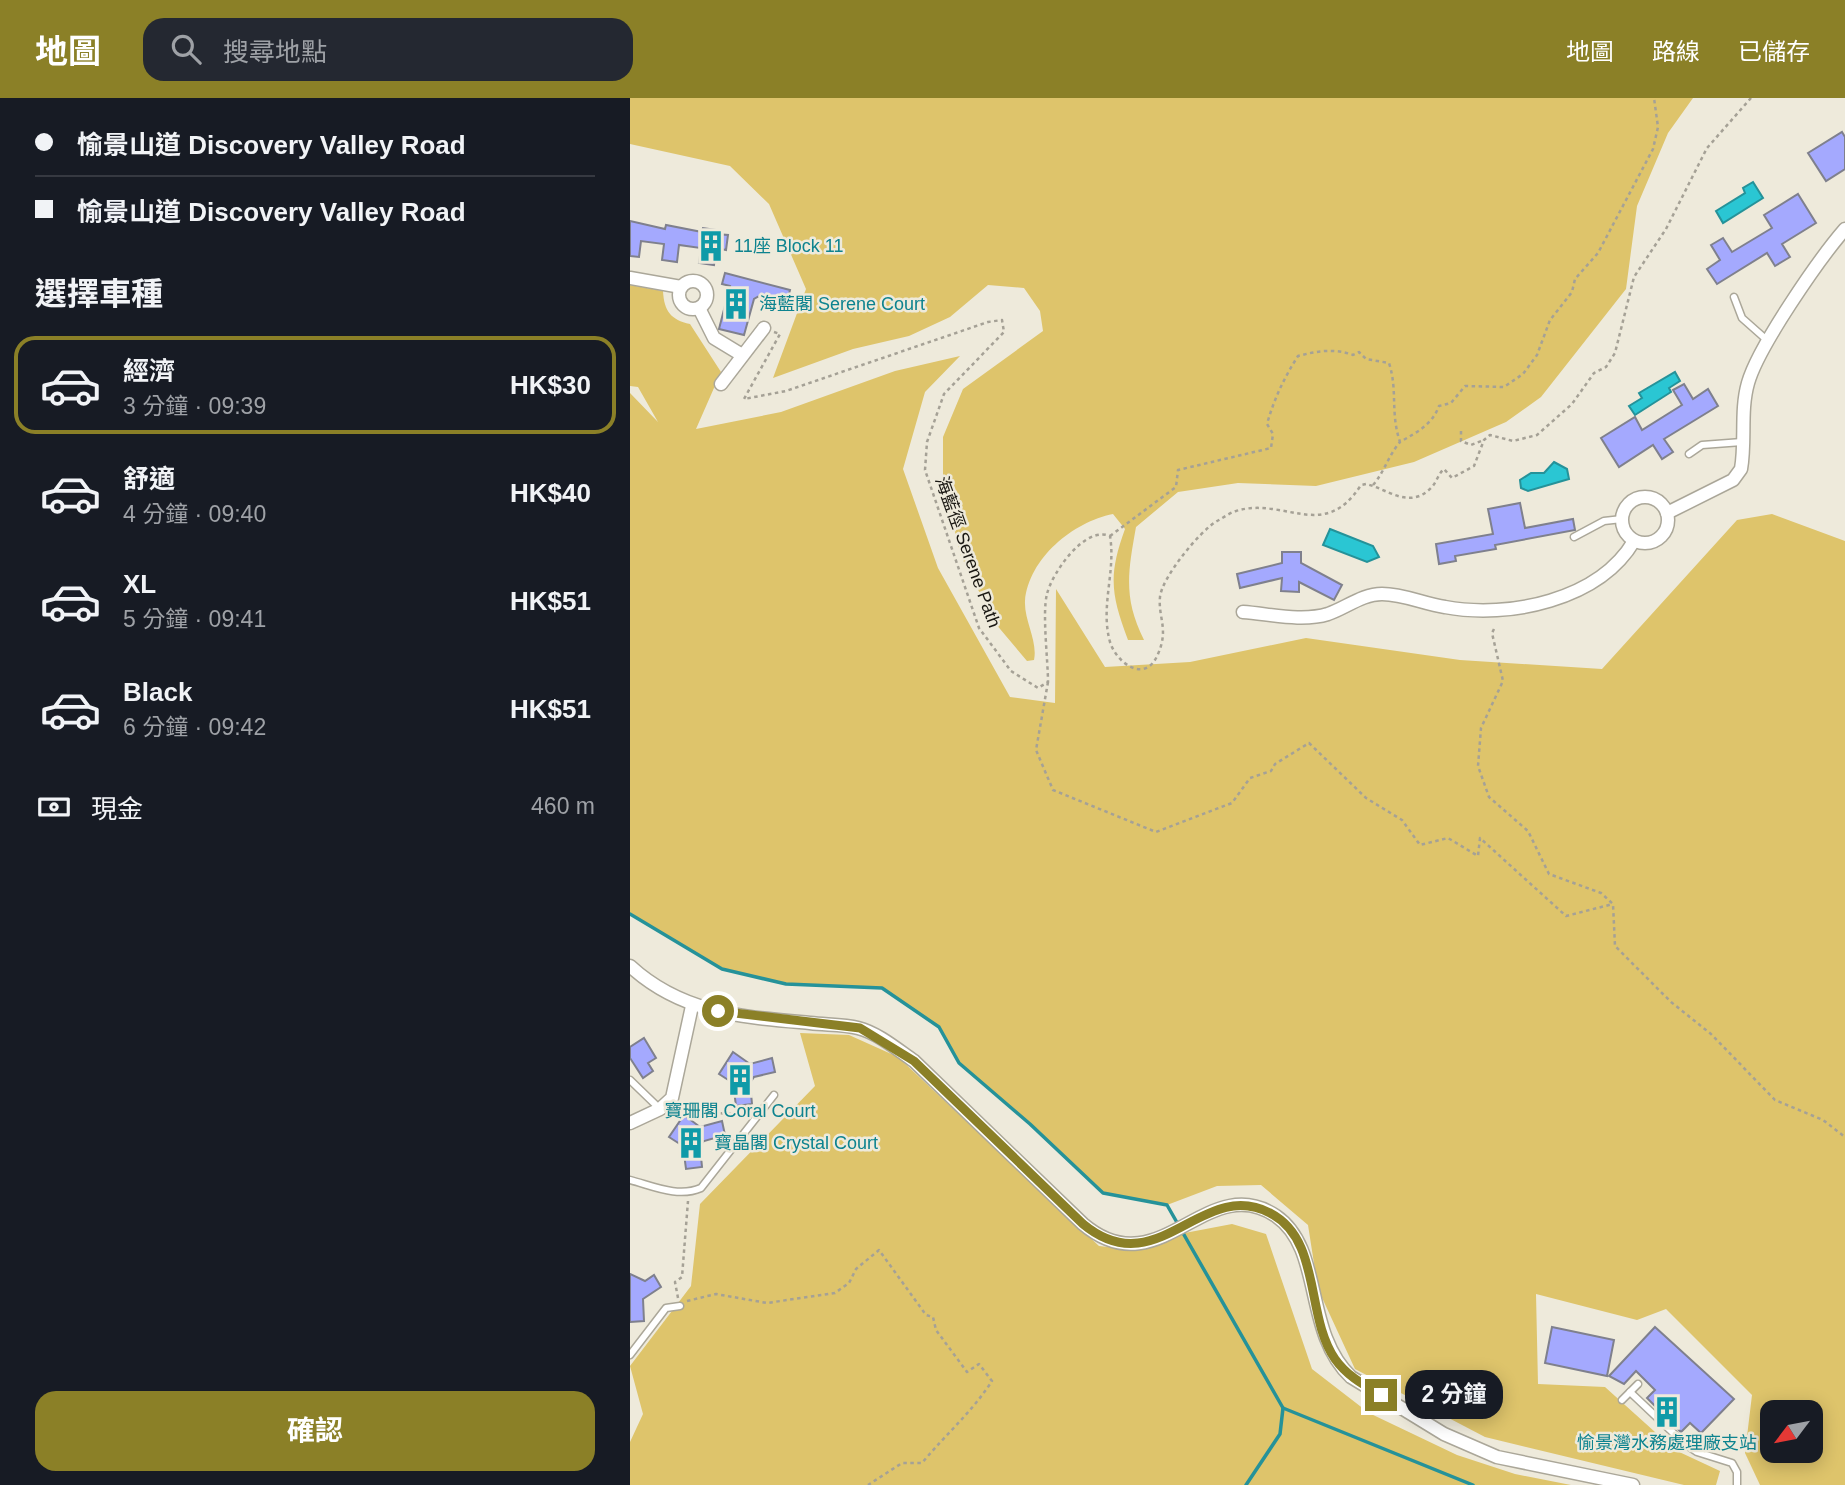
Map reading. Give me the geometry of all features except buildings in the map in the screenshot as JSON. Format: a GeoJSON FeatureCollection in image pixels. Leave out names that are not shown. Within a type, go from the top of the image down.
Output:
{"type":"FeatureCollection","features":[{"type":"Feature","properties":{"kind":"street"},"geometry":{"type":"LineString","coordinates":[[1667,513],[1733,480],[1741,469],[1748,383],[1769,342],[1827,249],[1845,229]]}},
{"type":"Feature","properties":{"kind":"street"},"geometry":{"type":"LineString","coordinates":[[630,278],[681,287],[692,281],[704,287],[705,301],[699,308],[690,309],[682,304],[678,296],[681,287]]}},
{"type":"Feature","properties":{"kind":"street"},"geometry":{"type":"LineString","coordinates":[[699,308],[714,338],[742,355]]}},
{"type":"Feature","properties":{"kind":"street"},"geometry":{"type":"LineString","coordinates":[[721,384],[764,328]]}},
{"type":"Feature","properties":{"kind":"street"},"geometry":{"type":"LineString","coordinates":[[1645,497],[1658,502],[1667,513],[1668,521],[1662,535],[1649,543],[1634,541],[1625,532],[1622,519],[1632,501],[1645,497]]}},
{"type":"Feature","properties":{"kind":"street"},"geometry":{"type":"LineString","coordinates":[[1243,612],[1302,617],[1325,615],[1364,597],[1380,594],[1445,607],[1493,611],[1527,607],[1561,596],[1615,567],[1634,541]]}},
{"type":"Feature","properties":{"kind":"street"},"geometry":{"type":"LineString","coordinates":[[630,967],[692,1006],[744,1016],[860,1028],[914,1061],[1097,1235],[1112,1242],[1136,1245],[1167,1235],[1226,1207],[1244,1206],[1263,1210],[1286,1224],[1301,1247],[1326,1343],[1339,1364],[1360,1382],[1444,1434],[1497,1457],[1633,1485]]}},
{"type":"Feature","properties":{"kind":"street"},"geometry":{"type":"LineString","coordinates":[[630,1123],[660,1109],[672,1098],[692,1006]]}},
{"type":"Feature","properties":{"kind":"lane"},"geometry":{"type":"LineString","coordinates":[[1734,297],[1742,318],[1769,342]]}},
{"type":"Feature","properties":{"kind":"lane"},"geometry":{"type":"LineString","coordinates":[[1689,454],[1702,445],[1744,442]]}},
{"type":"Feature","properties":{"kind":"lane"},"geometry":{"type":"LineString","coordinates":[[1574,537],[1604,521],[1622,519]]}},
{"type":"Feature","properties":{"kind":"lane"},"geometry":{"type":"LineString","coordinates":[[630,1080],[660,1109]]}},
{"type":"Feature","properties":{"kind":"lane"},"geometry":{"type":"LineString","coordinates":[[630,1180],[689,1194],[709,1181],[774,1095]]}},
{"type":"Feature","properties":{"kind":"lane"},"geometry":{"type":"LineString","coordinates":[[630,1355],[666,1308],[680,1306]]}},
{"type":"Feature","properties":{"kind":"lane"},"geometry":{"type":"LineString","coordinates":[[1622,1401],[1638,1384]]}},
{"type":"Feature","properties":{"kind":"lane"},"geometry":{"type":"LineString","coordinates":[[1630,1392],[1685,1444],[1697,1452],[1731,1463],[1737,1472],[1737,1485]]}},
{"type":"Feature","properties":{"kind":"path"},"geometry":{"type":"LineString","coordinates":[[1373,485],[1386,471],[1389,455],[1400,442],[1435,418],[1440,406],[1451,403],[1465,386],[1504,387],[1523,374],[1537,355],[1550,320],[1572,292],[1575,279],[1598,253],[1653,149],[1658,127],[1654,98]]}},
{"type":"Feature","properties":{"kind":"path"},"geometry":{"type":"LineString","coordinates":[[1461,431],[1461,441],[1471,445],[1490,435],[1513,441],[1537,435],[1572,404],[1594,373],[1606,367],[1615,353],[1634,277],[1666,229],[1707,148],[1751,98]]}},
{"type":"Feature","properties":{"kind":"path","name":"海藍徑 Serene Path"},"geometry":{"type":"LineString","coordinates":[[780,334],[744,399],[786,391],[1002,320],[1004,332],[944,394],[927,442],[925,470],[979,628],[1012,671],[1038,688],[1048,682]]}},
{"type":"Feature","properties":{"kind":"path"},"geometry":{"type":"LineString","coordinates":[[1110,536],[1175,487],[1178,470],[1271,447],[1273,434],[1267,424],[1277,390],[1290,375],[1298,356],[1320,351],[1344,351],[1353,355],[1359,352],[1366,359],[1389,363],[1394,382],[1392,418],[1400,442]]}},
{"type":"Feature","properties":{"kind":"path"},"geometry":{"type":"LineString","coordinates":[[1110,536],[1112,552],[1105,609],[1110,643],[1124,666],[1136,670],[1152,665],[1158,655],[1165,628],[1160,597],[1171,572],[1210,525],[1236,511],[1249,510],[1291,511],[1305,517],[1317,517],[1353,499],[1361,485],[1373,485],[1386,494],[1414,498],[1431,488],[1444,469],[1452,478],[1474,466],[1484,440]]}},
{"type":"Feature","properties":{"kind":"path"},"geometry":{"type":"LineString","coordinates":[[1110,536],[1103,533],[1087,537],[1074,548],[1047,593],[1048,682],[1037,750],[1053,790],[1156,832],[1232,803],[1250,778],[1271,771],[1275,764],[1309,743],[1366,798],[1402,820],[1420,845],[1448,838],[1478,856],[1480,838],[1566,916],[1613,904]]}},
{"type":"Feature","properties":{"kind":"path"},"geometry":{"type":"LineString","coordinates":[[1494,629],[1492,633],[1503,681],[1481,727],[1478,766],[1489,797],[1528,831],[1549,874],[1601,893],[1613,904],[1615,946],[1661,993],[1712,1034],[1775,1100],[1823,1120],[1845,1138]]}},
{"type":"Feature","properties":{"kind":"path"},"geometry":{"type":"LineString","coordinates":[[672,1098],[698,1112],[760,1115]]}},
{"type":"Feature","properties":{"kind":"path"},"geometry":{"type":"LineString","coordinates":[[689,1194],[682,1278],[675,1283],[680,1306],[690,1298],[716,1294],[741,1296],[767,1303],[835,1293],[849,1283],[856,1269],[879,1250],[926,1315],[933,1317],[936,1330],[967,1372],[979,1364],[992,1381],[974,1410],[955,1424],[922,1463],[902,1463],[869,1485]]}},
{"type":"Feature","properties":{"kind":"shaded area"},"geometry":{"type":"Polygon","coordinates":[[[630,98],[1693,98],[1668,133],[1637,206],[1626,289],[1541,397],[1506,422],[1414,462],[1316,486],[1238,483],[1178,492],[1136,527],[1129,585],[1133,611],[1144,640],[1128,640],[1115,597],[1114,573],[1125,529],[1113,514],[1083,525],[1056,544],[1044,557],[1028,585],[1025,608],[1035,653],[1034,660],[1027,661],[995,623],[961,556],[943,484],[943,437],[963,389],[1043,331],[1040,311],[1024,288],[988,285],[950,317],[909,336],[853,349],[773,378],[806,289],[769,204],[730,166],[630,144],[630,98]]]}},
{"type":"Feature","properties":{"kind":"shaded area"},"geometry":{"type":"Polygon","coordinates":[[[630,285],[663,291],[670,314],[690,324],[721,372],[696,429],[781,412],[895,371],[960,356],[925,392],[903,469],[938,568],[1010,697],[1055,703],[1056,589],[1105,667],[1190,662],[1306,638],[1460,660],[1602,669],[1737,520],[1772,514],[1845,541],[1845,1485],[1760,1485],[1745,1453],[1752,1395],[1666,1309],[1637,1320],[1536,1294],[1538,1384],[1605,1387],[1675,1450],[1720,1471],[1716,1485],[1684,1485],[1485,1437],[1355,1369],[1318,1289],[1308,1225],[1261,1185],[1217,1186],[1167,1205],[1103,1193],[1030,1124],[959,1063],[939,1027],[882,988],[786,984],[722,969],[630,914],[630,393],[658,422],[638,387],[630,386],[630,285]]]}},
{"type":"Feature","properties":{"kind":"shaded area"},"geometry":{"type":"Polygon","coordinates":[[[800,1033],[849,1035],[898,1057],[1099,1246],[1134,1250],[1169,1236],[1232,1224],[1266,1234],[1312,1369],[1369,1413],[1457,1455],[1515,1474],[1571,1485],[630,1485],[630,1442],[643,1414],[630,1366],[691,1286],[700,1204],[815,1086],[800,1033]]]}},
{"type":"Feature","properties":{"kind":"water"},"geometry":{"type":"Polygon","coordinates":[[[1753,182],[1763,198],[1723,223],[1716,211],[1745,193],[1743,188],[1753,182]]]}},
{"type":"Feature","properties":{"kind":"water"},"geometry":{"type":"Polygon","coordinates":[[[1675,372],[1680,381],[1669,388],[1671,392],[1635,415],[1629,406],[1642,398],[1639,393],[1675,372]]]}},
{"type":"Feature","properties":{"kind":"water"},"geometry":{"type":"Polygon","coordinates":[[[1554,462],[1567,469],[1569,479],[1528,491],[1521,488],[1520,480],[1531,473],[1544,473],[1554,462]]]}},
{"type":"Feature","properties":{"kind":"water"},"geometry":{"type":"Polygon","coordinates":[[[1330,529],[1373,546],[1379,557],[1367,562],[1323,545],[1330,529]]]}},
{"type":"Feature","properties":{"kind":"waterway"},"geometry":{"type":"LineString","coordinates":[[630,914],[722,969],[786,984],[882,988],[939,1027],[959,1063],[1030,1124],[1103,1193],[1167,1205],[1283,1408],[1473,1485]]}},
{"type":"Feature","properties":{"kind":"waterway"},"geometry":{"type":"LineString","coordinates":[[1246,1485],[1280,1434],[1283,1408]]}},
{"type":"Feature","properties":{"kind":"place","name":"11座 Block 11"},"geometry":{"type":"Point","coordinates":[711,246]}},
{"type":"Feature","properties":{"kind":"place","name":"海藍閣 Serene Court"},"geometry":{"type":"Point","coordinates":[736,304]}},
{"type":"Feature","properties":{"kind":"place","name":"寶珊閣 Coral Court"},"geometry":{"type":"Point","coordinates":[740,1080]}},
{"type":"Feature","properties":{"kind":"place","name":"寶晶閣 Crystal Court"},"geometry":{"type":"Point","coordinates":[691,1143]}},
{"type":"Feature","properties":{"kind":"place","name":"愉景灣水務處理廠支站"},"geometry":{"type":"Point","coordinates":[1667,1412]}},
{"type":"Feature","properties":{"kind":"route"},"geometry":{"type":"LineString","coordinates":[[718,1011],[860,1028],[893,1046],[914,1061],[1083,1224],[1112,1242],[1128,1245],[1149,1242],[1210,1212],[1235,1205],[1253,1207],[1272,1214],[1286,1224],[1301,1247],[1323,1334],[1334,1358],[1352,1377],[1381,1395]]}}]}
